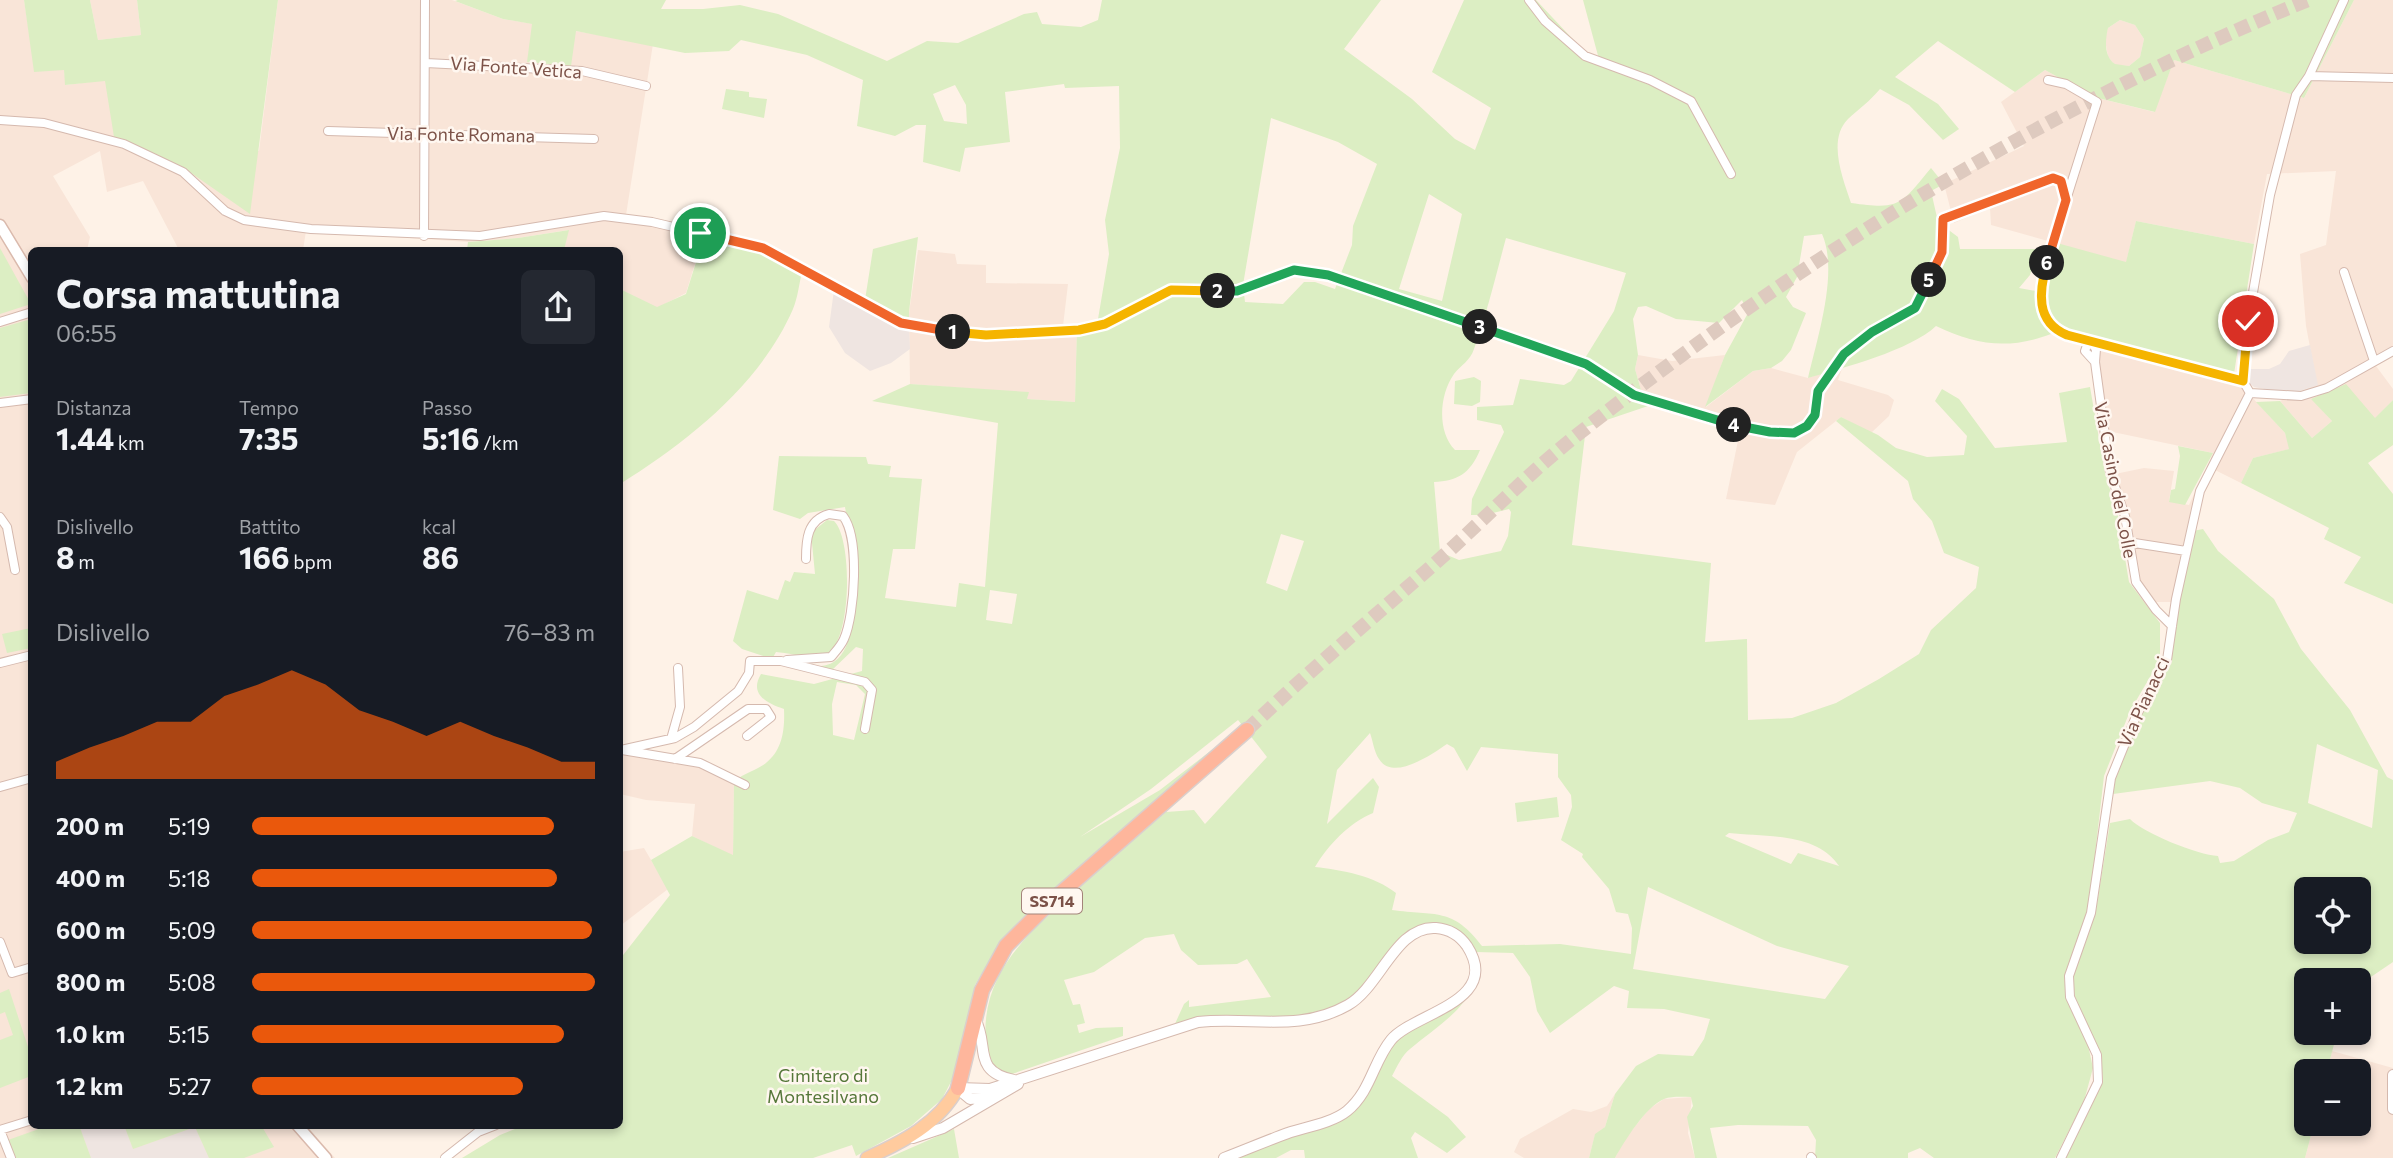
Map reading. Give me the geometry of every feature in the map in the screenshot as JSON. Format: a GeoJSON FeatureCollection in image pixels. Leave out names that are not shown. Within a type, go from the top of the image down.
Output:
{"type":"FeatureCollection","features":[{"type":"Feature","properties":{"kind":"highway","name":"SS714"},"geometry":{"type":"LineString","coordinates":[[958,1088],[975,1019],[991,970],[1013,937],[1247,730]]}},
{"type":"Feature","properties":{"kind":"main road"},"geometry":{"type":"LineString","coordinates":[[0,225],[3,237],[28,272]]}},
{"type":"Feature","properties":{"kind":"main road"},"geometry":{"type":"LineString","coordinates":[[867,1158],[904,1140],[938,1116],[958,1088]]}},
{"type":"Feature","properties":{"kind":"main road"},"geometry":{"type":"LineString","coordinates":[[301,1129],[326,1158]]}},
{"type":"Feature","properties":{"kind":"street"},"geometry":{"type":"LineString","coordinates":[[424,236],[425,0]]}},
{"type":"Feature","properties":{"kind":"street"},"geometry":{"type":"LineString","coordinates":[[1529,0],[1545,21],[1585,57],[1650,80],[1691,102],[1731,174]]}},
{"type":"Feature","properties":{"kind":"street"},"geometry":{"type":"LineString","coordinates":[[2344,0],[2309,76],[2296,95],[2270,195],[2248,321],[2243,381],[2250,393],[2301,396],[2327,388],[2393,351]]}},
{"type":"Feature","properties":{"kind":"street","name":"Via Fonte Vetica"},"geometry":{"type":"LineString","coordinates":[[426,63],[582,71],[646,86]]}},
{"type":"Feature","properties":{"kind":"street"},"geometry":{"type":"LineString","coordinates":[[2309,76],[2393,78]]}},
{"type":"Feature","properties":{"kind":"street"},"geometry":{"type":"LineString","coordinates":[[2049,80],[2066,84],[2096,102],[2042,284],[2041,301],[2051,326],[2067,335],[2243,381]]}},
{"type":"Feature","properties":{"kind":"street"},"geometry":{"type":"LineString","coordinates":[[0,120],[44,123],[124,144],[183,172],[225,211],[244,220],[311,229],[424,236],[480,236],[604,216],[652,222],[763,248],[901,323],[942,331],[986,335],[1079,330],[1105,324],[1171,290],[1237,291],[1294,270],[1328,275],[1586,364],[1634,395],[1747,428],[1794,433],[1807,426],[1815,415],[1818,391],[1844,354],[1872,332],[1915,308],[1942,252],[1943,219],[2053,178],[2061,181],[2066,200]]}},
{"type":"Feature","properties":{"kind":"street","name":"Via Fonte Romana"},"geometry":{"type":"LineString","coordinates":[[328,131],[594,139]]}},
{"type":"Feature","properties":{"kind":"street"},"geometry":{"type":"LineString","coordinates":[[2344,272],[2374,361]]}},
{"type":"Feature","properties":{"kind":"street"},"geometry":{"type":"LineString","coordinates":[[0,322],[28,313]]}},
{"type":"Feature","properties":{"kind":"street","name":"Via Casino del Colle"},"geometry":{"type":"LineString","coordinates":[[2089,340],[2085,351],[2095,362],[2110,472],[2125,516],[2136,582],[2156,610],[2172,626]]}},
{"type":"Feature","properties":{"kind":"street","name":"Via Pianacci"},"geometry":{"type":"LineString","coordinates":[[2061,1158],[2095,1093],[2100,1070],[2093,1041],[2070,997],[2069,976],[2091,913],[2111,778],[2137,714],[2167,660],[2186,551],[2200,491],[2250,393]]}},
{"type":"Feature","properties":{"kind":"street"},"geometry":{"type":"LineString","coordinates":[[0,403],[28,400]]}},
{"type":"Feature","properties":{"kind":"street"},"geometry":{"type":"LineString","coordinates":[[623,749],[671,740],[694,727],[738,691],[749,673],[750,661],[831,657],[845,636],[851,612],[853,542],[843,516],[829,513],[813,525],[806,542],[806,559]]}},
{"type":"Feature","properties":{"kind":"street"},"geometry":{"type":"LineString","coordinates":[[0,517],[7,527],[15,570]]}},
{"type":"Feature","properties":{"kind":"street"},"geometry":{"type":"LineString","coordinates":[[2128,542],[2186,551]]}},
{"type":"Feature","properties":{"kind":"street"},"geometry":{"type":"LineString","coordinates":[[0,663],[28,656]]}},
{"type":"Feature","properties":{"kind":"street"},"geometry":{"type":"LineString","coordinates":[[781,661],[865,682],[873,690],[865,729]]}},
{"type":"Feature","properties":{"kind":"street"},"geometry":{"type":"LineString","coordinates":[[671,740],[680,707],[678,668]]}},
{"type":"Feature","properties":{"kind":"street"},"geometry":{"type":"LineString","coordinates":[[675,759],[748,709],[766,709],[771,717],[747,736]]}},
{"type":"Feature","properties":{"kind":"street"},"geometry":{"type":"LineString","coordinates":[[623,750],[699,763],[745,785]]}},
{"type":"Feature","properties":{"kind":"street"},"geometry":{"type":"LineString","coordinates":[[0,787],[28,779]]}},
{"type":"Feature","properties":{"kind":"street"},"geometry":{"type":"LineString","coordinates":[[904,1140],[943,1128],[1034,1076],[1082,1057],[1198,1022],[1227,1019],[1290,1024],[1326,1015],[1349,1005],[1367,991],[1402,943],[1418,931],[1438,928],[1457,935],[1464,942],[1473,962],[1473,975],[1465,993],[1442,1011],[1396,1035],[1364,1094],[1346,1113],[1224,1158]]}},
{"type":"Feature","properties":{"kind":"street"},"geometry":{"type":"LineString","coordinates":[[0,942],[12,973],[28,968]]}},
{"type":"Feature","properties":{"kind":"street"},"geometry":{"type":"LineString","coordinates":[[975,1019],[980,1029],[982,1054],[986,1065],[998,1075],[1014,1081]]}},
{"type":"Feature","properties":{"kind":"street"},"geometry":{"type":"LineString","coordinates":[[2393,1075],[2393,1109]]}},
{"type":"Feature","properties":{"kind":"street"},"geometry":{"type":"LineString","coordinates":[[958,1088],[990,1089],[1034,1076]]}},
{"type":"Feature","properties":{"kind":"street"},"geometry":{"type":"LineString","coordinates":[[958,1088],[975,1100],[1007,1090]]}},
{"type":"Feature","properties":{"kind":"street"},"geometry":{"type":"LineString","coordinates":[[11,1158],[0,1130],[28,1121]]}},
{"type":"Feature","properties":{"kind":"street"},"geometry":{"type":"LineString","coordinates":[[445,1158],[486,1129]]}},
{"type":"Feature","properties":{"kind":"shaded area"},"geometry":{"type":"Polygon","coordinates":[[[0,0],[24,0],[35,71],[64,69],[66,85],[105,80],[259,151],[278,0],[452,0],[503,19],[653,44],[626,215],[706,228],[686,293],[657,308],[623,291],[623,247],[565,247],[568,230],[468,242],[306,231],[303,247],[177,247],[143,181],[107,192],[100,151],[53,176],[90,237],[88,247],[28,247],[28,1129],[310,1129],[335,1158],[0,1158],[0,0]]]}},
{"type":"Feature","properties":{"kind":"shaded area"},"geometry":{"type":"Polygon","coordinates":[[[90,0],[137,0],[141,35],[98,40],[90,0]]]}},
{"type":"Feature","properties":{"kind":"shaded area"},"geometry":{"type":"Polygon","coordinates":[[[2354,0],[2393,0],[2393,356],[2376,366],[2393,389],[2393,400],[2375,419],[2312,399],[2332,421],[2312,438],[2280,401],[2317,384],[2306,326],[2300,254],[2326,245],[2336,171],[2267,174],[2254,244],[2136,221],[2126,263],[1991,225],[1990,208],[1954,223],[1944,184],[2024,146],[2001,102],[2045,70],[2094,97],[2154,112],[2174,60],[2304,98],[2354,0]]]}},
{"type":"Feature","properties":{"kind":"shaded area"},"geometry":{"type":"Polygon","coordinates":[[[2120,20],[2135,25],[2144,39],[2140,57],[2129,66],[2115,65],[2108,57],[2105,39],[2108,28],[2120,20]]]}},
{"type":"Feature","properties":{"kind":"shaded area"},"geometry":{"type":"Polygon","coordinates":[[[918,250],[955,254],[957,264],[986,265],[986,283],[1068,284],[1063,326],[1077,327],[1075,402],[1027,399],[1028,393],[910,384],[909,313],[918,250]]]}},
{"type":"Feature","properties":{"kind":"shaded area"},"geometry":{"type":"Polygon","coordinates":[[[834,290],[909,327],[910,349],[891,363],[870,371],[845,353],[829,327],[834,290]]]}},
{"type":"Feature","properties":{"kind":"shaded area"},"geometry":{"type":"Polygon","coordinates":[[[2310,345],[2318,385],[2297,392],[2254,387],[2248,382],[2246,369],[2269,369],[2280,364],[2289,351],[2310,345]]]}},
{"type":"Feature","properties":{"kind":"shaded area"},"geometry":{"type":"Polygon","coordinates":[[[2102,346],[2237,381],[2285,433],[2290,449],[2253,458],[2241,483],[2215,470],[2203,493],[2180,602],[2155,602],[2138,579],[2128,513],[2115,474],[2144,468],[2174,471],[2169,501],[2189,505],[2213,453],[2108,431],[2098,363],[2099,348],[2102,346]]]}},
{"type":"Feature","properties":{"kind":"shaded area"},"geometry":{"type":"Polygon","coordinates":[[[1638,355],[1672,361],[1725,355],[1706,407],[1753,371],[1771,368],[1808,378],[1843,366],[1838,380],[1888,395],[1894,400],[1889,416],[1871,433],[1841,417],[1797,452],[1775,505],[1726,499],[1740,431],[1651,405],[1641,390],[1635,369],[1638,355]]]}},
{"type":"Feature","properties":{"kind":"shaded area"},"geometry":{"type":"Polygon","coordinates":[[[623,751],[697,764],[734,782],[733,856],[692,836],[695,804],[646,800],[623,795],[623,751]]]}},
{"type":"Feature","properties":{"kind":"shaded area"},"geometry":{"type":"Polygon","coordinates":[[[644,848],[668,889],[623,924],[623,852],[644,848]]]}},
{"type":"Feature","properties":{"kind":"shaded area"},"geometry":{"type":"Polygon","coordinates":[[[2332,1051],[2361,1059],[2330,1059],[2332,1051]]]}},
{"type":"Feature","properties":{"kind":"shaded area"},"geometry":{"type":"Polygon","coordinates":[[[2371,1062],[2393,1068],[2393,1158],[2305,1158],[2311,1136],[2371,1136],[2371,1062]]]}},
{"type":"Feature","properties":{"kind":"shaded area"},"geometry":{"type":"Polygon","coordinates":[[[1615,1094],[1605,1127],[1595,1135],[1589,1158],[1524,1158],[1514,1152],[1520,1139],[1573,1109],[1591,1112],[1607,1106],[1615,1094]]]}},
{"type":"Feature","properties":{"kind":"shaded area"},"geometry":{"type":"Polygon","coordinates":[[[1692,1097],[1688,1133],[1695,1158],[1615,1158],[1624,1140],[1649,1109],[1664,1099],[1692,1097]]]}},
{"type":"Feature","properties":{"kind":"shaded area"},"geometry":{"type":"Polygon","coordinates":[[[80,1129],[126,1129],[133,1149],[196,1129],[209,1158],[91,1158],[80,1129]]]}},
{"type":"Feature","properties":{"kind":"green space"},"geometry":{"type":"Polygon","coordinates":[[[24,0],[90,0],[98,40],[141,35],[137,0],[278,0],[250,214],[184,168],[114,137],[105,81],[65,85],[64,70],[34,72],[24,0]]]}},
{"type":"Feature","properties":{"kind":"green space","name":"Cimitero di Montesilvano"},"geometry":{"type":"Polygon","coordinates":[[[666,0],[661,9],[703,9],[740,5],[778,14],[887,61],[927,41],[958,43],[1024,14],[1037,12],[1042,24],[1081,27],[1098,20],[1102,0],[1381,0],[1344,49],[1412,99],[1455,139],[1475,150],[1491,108],[1432,72],[1464,0],[1536,0],[1583,50],[1600,63],[1583,0],[2354,0],[2304,98],[2174,60],[2155,112],[2094,97],[2045,70],[2015,92],[1938,41],[1895,77],[1938,104],[1959,129],[1943,140],[1909,105],[1880,89],[1848,119],[1838,138],[1839,160],[1851,203],[1880,206],[1898,202],[1931,168],[1944,184],[1931,191],[1938,222],[1958,237],[1960,249],[2037,249],[2030,275],[2019,288],[2036,291],[2041,321],[2051,334],[2006,344],[1965,338],[1936,326],[1925,335],[1894,350],[1808,378],[1825,306],[1828,267],[1827,249],[1822,234],[1804,236],[1797,277],[1786,297],[1793,307],[1806,313],[1791,350],[1782,361],[1771,368],[1753,371],[1705,407],[1725,355],[1748,313],[1742,300],[1719,323],[1676,319],[1646,306],[1638,307],[1633,319],[1638,355],[1635,369],[1641,390],[1651,405],[1586,427],[1572,545],[1711,563],[1705,642],[1747,639],[1748,720],[1792,718],[1836,703],[1919,654],[1931,630],[1976,588],[1979,567],[1944,553],[1932,521],[1913,499],[1908,481],[1836,421],[1841,417],[1878,435],[1896,448],[1927,457],[1964,455],[1967,436],[1935,401],[1942,389],[1959,399],[1995,448],[2067,442],[2059,393],[2090,387],[2105,473],[2118,516],[2129,582],[2160,623],[2160,660],[2130,711],[2104,776],[2088,915],[2065,983],[2069,1003],[2088,1045],[2093,1068],[2084,1101],[2055,1158],[1934,1158],[1920,1148],[1908,1153],[1908,1158],[1815,1158],[1816,1140],[1808,1126],[1738,1125],[1710,1128],[1717,1158],[1695,1158],[1687,1117],[1693,1106],[1691,1097],[1670,1097],[1650,1109],[1615,1158],[1589,1158],[1595,1134],[1605,1127],[1615,1094],[1636,1066],[1658,1054],[1693,1056],[1704,1039],[1710,1019],[1664,1009],[1627,1008],[1629,991],[1614,986],[1550,1033],[1537,1011],[1530,977],[1513,953],[1476,952],[1474,984],[1467,997],[1447,1019],[1407,1052],[1392,1076],[1448,1117],[1466,1137],[1447,1153],[1415,1132],[1411,1138],[1418,1158],[1305,1158],[1304,1150],[1291,1150],[1276,1158],[1230,1158],[1346,1115],[1391,1043],[1407,1030],[1453,1006],[1474,971],[1475,952],[1468,943],[1443,925],[1425,926],[1400,939],[1367,983],[1356,994],[1336,1006],[1292,1019],[1244,1024],[1174,1026],[1184,1004],[1189,1000],[1189,1007],[1271,997],[1247,959],[1237,964],[1198,965],[1181,950],[1174,934],[1145,938],[1094,972],[1064,980],[1073,1005],[1080,1004],[1085,1023],[1077,1025],[1079,1033],[1096,1028],[1123,1027],[1123,1036],[1006,1076],[989,1064],[985,1035],[987,1009],[994,986],[1006,964],[1038,925],[1166,812],[1194,810],[1205,824],[1267,757],[1238,720],[1151,789],[1080,837],[1160,790],[1240,728],[1020,920],[999,944],[975,985],[954,1076],[942,1099],[911,1126],[856,1156],[852,1145],[813,1158],[462,1158],[515,1129],[623,1129],[623,955],[670,895],[651,860],[692,836],[733,855],[734,782],[766,763],[777,750],[783,735],[784,709],[761,697],[757,687],[761,674],[814,684],[862,671],[863,649],[856,647],[831,671],[809,666],[826,665],[835,661],[843,652],[849,638],[856,603],[855,537],[845,507],[808,513],[800,519],[773,510],[779,456],[866,457],[868,464],[891,466],[889,477],[922,479],[915,549],[893,549],[885,598],[956,607],[959,583],[985,587],[998,423],[872,401],[910,384],[1029,392],[1027,399],[1075,402],[1077,327],[1098,319],[1109,254],[1105,220],[1120,148],[1119,86],[1065,88],[1064,84],[1005,92],[1010,142],[965,148],[960,172],[923,162],[926,125],[916,125],[895,136],[857,126],[863,80],[807,55],[741,40],[729,51],[685,53],[576,31],[571,66],[527,62],[532,24],[503,19],[455,1],[666,0]],[[2120,20],[2108,28],[2106,48],[2111,61],[2129,66],[2140,57],[2144,39],[2135,25],[2120,20]],[[955,85],[933,94],[944,121],[967,124],[966,105],[955,85]],[[1271,118],[1243,285],[1245,302],[1283,304],[1304,282],[1315,282],[1335,289],[1352,245],[1353,226],[1377,164],[1338,142],[1271,118]],[[1429,194],[1399,289],[1442,301],[1462,214],[1429,194]],[[1506,238],[1472,353],[1454,374],[1443,403],[1445,433],[1455,450],[1480,450],[1472,465],[1462,475],[1434,482],[1440,552],[1459,560],[1501,551],[1508,536],[1511,512],[1509,509],[1485,515],[1471,515],[1472,499],[1504,432],[1501,425],[1477,420],[1477,407],[1513,405],[1520,379],[1564,385],[1571,381],[1614,311],[1626,273],[1506,238]],[[1281,534],[1266,583],[1287,591],[1304,541],[1281,534]],[[990,590],[986,620],[1012,624],[1017,594],[990,590]],[[837,682],[832,704],[833,735],[854,740],[865,694],[856,685],[837,682]],[[1370,733],[1337,770],[1327,824],[1373,778],[1379,787],[1373,813],[1340,836],[1315,867],[1347,872],[1378,882],[1396,893],[1392,910],[1452,919],[1472,934],[1482,946],[1560,944],[1631,954],[1632,928],[1628,914],[1616,912],[1609,889],[1582,857],[1583,854],[1561,840],[1572,807],[1571,795],[1558,777],[1558,754],[1481,747],[1467,771],[1454,748],[1447,744],[1413,764],[1393,768],[1379,759],[1370,733]],[[1729,833],[1725,836],[1791,864],[1798,853],[1839,866],[1817,847],[1789,838],[1729,833]],[[1648,887],[1633,969],[1825,999],[1849,966],[1777,946],[1648,887]]]}},
{"type":"Feature","properties":{"kind":"green space"},"geometry":{"type":"Polygon","coordinates":[[[726,89],[749,92],[749,97],[767,99],[764,118],[722,109],[726,89]]]}},
{"type":"Feature","properties":{"kind":"green space"},"geometry":{"type":"Polygon","coordinates":[[[2136,221],[2254,244],[2234,374],[2066,331],[2055,323],[2049,314],[2045,292],[2057,243],[2126,262],[2136,221]]]}},
{"type":"Feature","properties":{"kind":"green space"},"geometry":{"type":"Polygon","coordinates":[[[569,230],[565,247],[467,247],[468,242],[569,230]]]}},
{"type":"Feature","properties":{"kind":"green space"},"geometry":{"type":"Polygon","coordinates":[[[704,237],[762,251],[802,272],[795,304],[779,337],[742,386],[696,430],[623,482],[623,290],[657,307],[686,294],[704,237]]]}},
{"type":"Feature","properties":{"kind":"green space"},"geometry":{"type":"Polygon","coordinates":[[[918,237],[909,320],[865,300],[873,249],[918,237]]]}},
{"type":"Feature","properties":{"kind":"green space"},"geometry":{"type":"Polygon","coordinates":[[[0,248],[28,299],[28,305],[0,314],[0,248]]]}},
{"type":"Feature","properties":{"kind":"green space"},"geometry":{"type":"Polygon","coordinates":[[[28,320],[28,393],[0,397],[0,328],[28,320]]]}},
{"type":"Feature","properties":{"kind":"green space"},"geometry":{"type":"Polygon","coordinates":[[[1474,377],[1481,381],[1480,402],[1472,406],[1454,404],[1455,381],[1474,377]]]}},
{"type":"Feature","properties":{"kind":"green space"},"geometry":{"type":"Polygon","coordinates":[[[2346,384],[2375,418],[2393,400],[2393,445],[2368,463],[2393,494],[2393,604],[2344,583],[2361,557],[2324,539],[2329,528],[2241,483],[2253,458],[2289,449],[2285,433],[2256,402],[2280,401],[2312,438],[2332,421],[2311,399],[2346,384]]]}},
{"type":"Feature","properties":{"kind":"green space"},"geometry":{"type":"Polygon","coordinates":[[[2178,446],[2213,453],[2185,505],[2169,502],[2171,490],[2175,489],[2180,456],[2178,446]]]}},
{"type":"Feature","properties":{"kind":"green space"},"geometry":{"type":"Polygon","coordinates":[[[827,520],[834,521],[840,531],[847,568],[845,612],[835,647],[821,656],[808,657],[776,652],[772,659],[742,649],[733,641],[747,590],[778,600],[785,580],[790,582],[794,572],[815,574],[811,533],[827,520]]]}},
{"type":"Feature","properties":{"kind":"green space"},"geometry":{"type":"Polygon","coordinates":[[[2203,529],[2218,551],[2274,599],[2301,649],[2350,710],[2387,777],[2393,780],[2393,962],[2371,977],[2371,968],[2294,968],[2294,1045],[2334,1045],[2330,1059],[2294,1059],[2294,1136],[2311,1136],[2305,1158],[2065,1158],[2103,1081],[2100,1053],[2075,997],[2072,979],[2096,910],[2110,823],[2130,819],[2146,831],[2171,842],[2218,856],[2220,863],[2234,861],[2268,840],[2289,832],[2297,813],[2262,803],[2240,788],[2210,781],[2113,794],[2115,777],[2140,714],[2169,660],[2193,531],[2203,529]],[[2317,744],[2308,803],[2372,828],[2378,770],[2317,744]]]}},
{"type":"Feature","properties":{"kind":"green space"},"geometry":{"type":"Polygon","coordinates":[[[28,629],[28,649],[7,653],[2,634],[28,629]]]}},
{"type":"Feature","properties":{"kind":"green space"},"geometry":{"type":"Polygon","coordinates":[[[1557,797],[1559,817],[1517,822],[1515,803],[1557,797]]]}},
{"type":"Feature","properties":{"kind":"green space"},"geometry":{"type":"Polygon","coordinates":[[[9,989],[28,1047],[28,1077],[0,1088],[0,1040],[13,1035],[5,1012],[0,1014],[0,993],[9,989]]]}},
{"type":"Feature","properties":{"kind":"green space"},"geometry":{"type":"Polygon","coordinates":[[[39,1129],[80,1129],[91,1158],[16,1158],[8,1140],[39,1129]]]}},
{"type":"Feature","properties":{"kind":"green space"},"geometry":{"type":"Polygon","coordinates":[[[126,1129],[189,1129],[133,1149],[126,1129]]]}},
{"type":"Feature","properties":{"kind":"green space"},"geometry":{"type":"Polygon","coordinates":[[[196,1129],[263,1129],[274,1147],[244,1158],[209,1158],[196,1129]]]}},
{"type":"Feature","properties":{"kind":"green space"},"geometry":{"type":"Polygon","coordinates":[[[954,1129],[959,1158],[888,1158],[954,1129]]]}},
{"type":"Feature","properties":{"kind":"tunnel"},"geometry":{"type":"LineString","coordinates":[[1247,730],[1558,450],[1662,370],[1749,308],[1837,248],[2020,138],[2210,42],[2308,0]]}},
{"type":"Feature","properties":{"kind":"route"},"geometry":{"type":"LineString","coordinates":[[700,233],[763,248],[901,323],[942,331],[986,335],[1079,330],[1105,324],[1171,290],[1237,291],[1294,270],[1328,275],[1586,364],[1634,395],[1747,428],[1770,432],[1794,433],[1807,426],[1815,415],[1818,391],[1844,354],[1872,332],[1915,308],[1942,252],[1943,219],[1985,201],[2053,178],[2061,181],[2066,200],[2042,284],[2041,301],[2047,320],[2059,332],[2243,381],[2248,321]]}}]}
